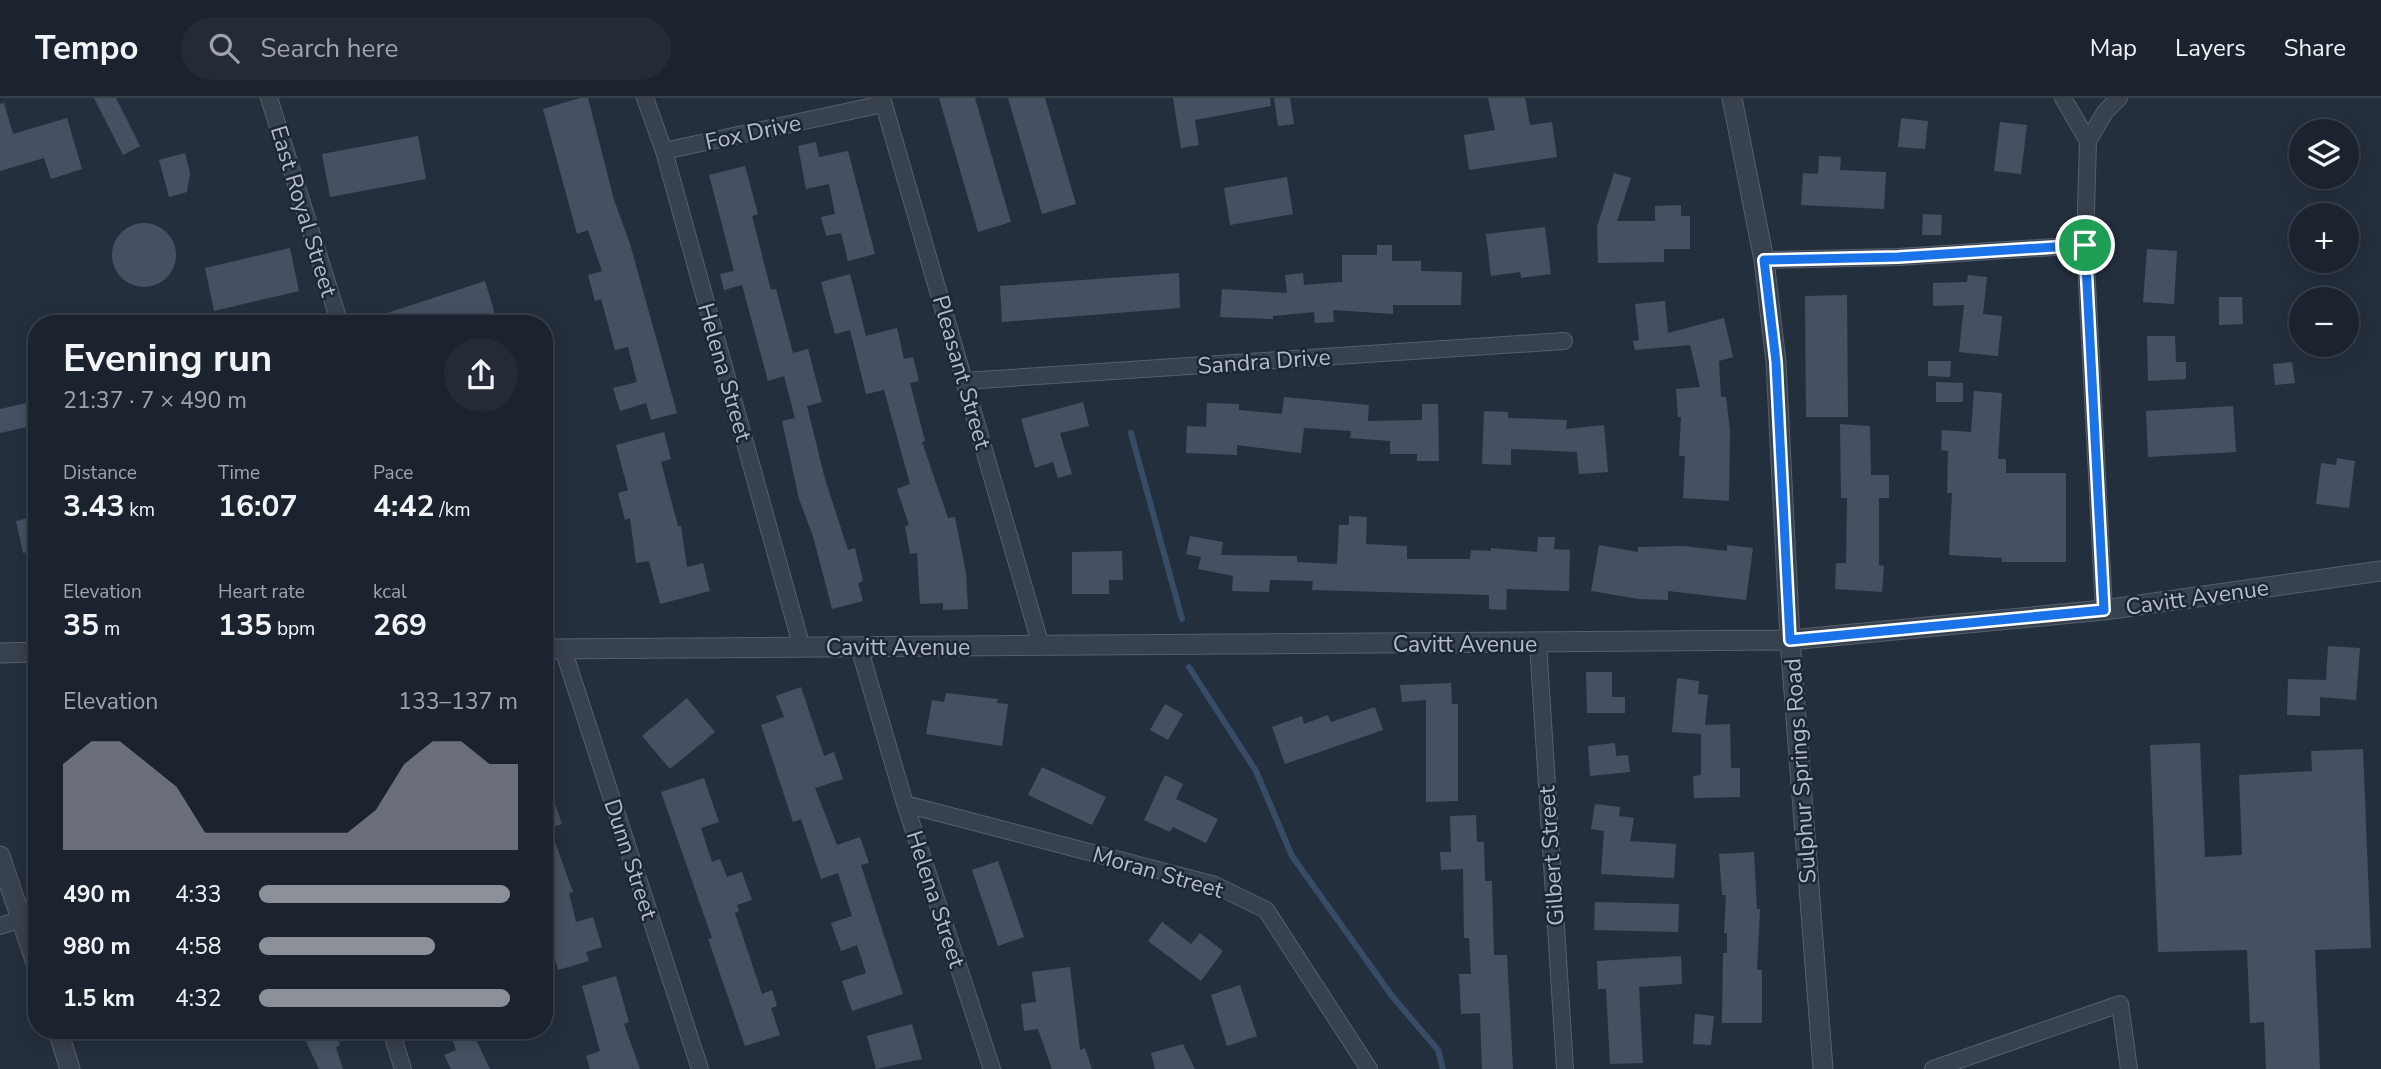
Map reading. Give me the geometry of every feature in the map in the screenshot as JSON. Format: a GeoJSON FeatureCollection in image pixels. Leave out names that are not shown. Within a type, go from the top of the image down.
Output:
{"type":"FeatureCollection","features":[{"type":"Feature","properties":{"kind":"street","name":"East Royal Street"},"geometry":{"type":"LineString","coordinates":[[269,98],[337,315]]}},
{"type":"Feature","properties":{"kind":"street","name":"Helena Street"},"geometry":{"type":"LineString","coordinates":[[645,98],[664,151],[802,648]]}},
{"type":"Feature","properties":{"kind":"street","name":"Sulphur Springs Road"},"geometry":{"type":"LineString","coordinates":[[1732,98],[1764,260],[1776,362],[1790,640],[1823,1069]]}},
{"type":"Feature","properties":{"kind":"street"},"geometry":{"type":"LineString","coordinates":[[2063,98],[2088,141]]}},
{"type":"Feature","properties":{"kind":"street"},"geometry":{"type":"LineString","coordinates":[[2104,610],[2085,245],[2088,141],[2105,112],[2119,98]]}},
{"type":"Feature","properties":{"kind":"street","name":"Fox Drive"},"geometry":{"type":"LineString","coordinates":[[664,151],[883,101]]}},
{"type":"Feature","properties":{"kind":"street","name":"Pleasant Street"},"geometry":{"type":"LineString","coordinates":[[883,101],[1041,646]]}},
{"type":"Feature","properties":{"kind":"street"},"geometry":{"type":"LineString","coordinates":[[1764,260],[1898,257],[2085,245]]}},
{"type":"Feature","properties":{"kind":"street","name":"Sandra Drive"},"geometry":{"type":"LineString","coordinates":[[964,381],[1564,341]]}},
{"type":"Feature","properties":{"kind":"street","name":"Cavitt Avenue"},"geometry":{"type":"LineString","coordinates":[[554,649],[1790,640],[2104,610],[2381,571]]}},
{"type":"Feature","properties":{"kind":"street","name":"Gilbert Street"},"geometry":{"type":"LineString","coordinates":[[1538,643],[1565,1069]]}},
{"type":"Feature","properties":{"kind":"street","name":"Helena Street"},"geometry":{"type":"LineString","coordinates":[[859,648],[905,804],[992,1069]]}},
{"type":"Feature","properties":{"kind":"street","name":"Dunn Street"},"geometry":{"type":"LineString","coordinates":[[554,649],[700,1069]]}},
{"type":"Feature","properties":{"kind":"street"},"geometry":{"type":"LineString","coordinates":[[0,653],[28,652]]}},
{"type":"Feature","properties":{"kind":"street","name":"Moran Street"},"geometry":{"type":"LineString","coordinates":[[905,804],[1215,885],[1266,910],[1369,1069]]}},
{"type":"Feature","properties":{"kind":"street"},"geometry":{"type":"LineString","coordinates":[[0,856],[28,938]]}},
{"type":"Feature","properties":{"kind":"street"},"geometry":{"type":"LineString","coordinates":[[0,926],[22,919]]}},
{"type":"Feature","properties":{"kind":"street"},"geometry":{"type":"LineString","coordinates":[[1933,1069],[2120,1003],[2129,1069]]}},
{"type":"Feature","properties":{"kind":"street"},"geometry":{"type":"LineString","coordinates":[[61,1039],[70,1069]]}},
{"type":"Feature","properties":{"kind":"street"},"geometry":{"type":"LineString","coordinates":[[394,1039],[403,1069]]}},
{"type":"Feature","properties":{"kind":"building"},"geometry":{"type":"Polygon","coordinates":[[[94,98],[116,98],[140,146],[123,155],[94,98]]]}},
{"type":"Feature","properties":{"kind":"building"},"geometry":{"type":"Polygon","coordinates":[[[588,98],[614,200],[630,244],[677,413],[651,420],[646,403],[620,411],[613,388],[637,382],[628,347],[615,350],[601,299],[595,301],[588,275],[602,271],[588,230],[577,234],[543,109],[588,98]]]}},
{"type":"Feature","properties":{"kind":"building"},"geometry":{"type":"Polygon","coordinates":[[[939,98],[975,98],[1011,222],[978,232],[939,98]]]}},
{"type":"Feature","properties":{"kind":"building"},"geometry":{"type":"Polygon","coordinates":[[[1008,98],[1045,98],[1076,204],[1042,214],[1008,98]]]}},
{"type":"Feature","properties":{"kind":"building"},"geometry":{"type":"Polygon","coordinates":[[[1173,98],[1270,98],[1271,106],[1195,120],[1199,145],[1181,148],[1173,98]]]}},
{"type":"Feature","properties":{"kind":"building"},"geometry":{"type":"Polygon","coordinates":[[[1274,98],[1290,98],[1294,124],[1278,126],[1274,98]]]}},
{"type":"Feature","properties":{"kind":"building"},"geometry":{"type":"Polygon","coordinates":[[[1488,98],[1525,98],[1530,125],[1552,122],[1557,157],[1469,170],[1464,135],[1495,130],[1488,98]]]}},
{"type":"Feature","properties":{"kind":"building"},"geometry":{"type":"Polygon","coordinates":[[[4,103],[13,134],[67,118],[82,169],[51,179],[44,158],[0,171],[0,104],[4,103]]]}},
{"type":"Feature","properties":{"kind":"building"},"geometry":{"type":"Polygon","coordinates":[[[1901,118],[1928,121],[1925,149],[1898,147],[1901,118]]]}},
{"type":"Feature","properties":{"kind":"building"},"geometry":{"type":"Polygon","coordinates":[[[2000,122],[2027,125],[2021,174],[1994,171],[2000,122]]]}},
{"type":"Feature","properties":{"kind":"building"},"geometry":{"type":"Polygon","coordinates":[[[418,136],[426,179],[330,197],[322,154],[418,136]]]}},
{"type":"Feature","properties":{"kind":"building"},"geometry":{"type":"Polygon","coordinates":[[[816,142],[819,157],[848,151],[875,254],[848,261],[841,233],[826,236],[821,217],[835,214],[829,184],[806,189],[798,146],[816,142]]]}},
{"type":"Feature","properties":{"kind":"building"},"geometry":{"type":"Polygon","coordinates":[[[185,153],[190,173],[187,192],[169,197],[159,160],[185,153]]]}},
{"type":"Feature","properties":{"kind":"building"},"geometry":{"type":"Polygon","coordinates":[[[1819,156],[1841,157],[1840,170],[1886,172],[1884,209],[1801,205],[1803,173],[1818,174],[1819,156]]]}},
{"type":"Feature","properties":{"kind":"building"},"geometry":{"type":"Polygon","coordinates":[[[745,166],[758,214],[752,216],[771,290],[776,289],[793,353],[808,349],[822,402],[807,406],[825,479],[848,550],[855,548],[863,581],[858,583],[863,601],[832,609],[813,536],[799,499],[782,421],[795,418],[784,376],[768,381],[742,285],[724,290],[720,274],[734,271],[709,175],[745,166]]]}},
{"type":"Feature","properties":{"kind":"building"},"geometry":{"type":"Polygon","coordinates":[[[1614,173],[1631,178],[1617,221],[1655,221],[1655,206],[1681,205],[1681,216],[1690,216],[1690,249],[1664,249],[1664,262],[1598,263],[1597,227],[1614,173]]]}},
{"type":"Feature","properties":{"kind":"building"},"geometry":{"type":"Polygon","coordinates":[[[1287,177],[1293,214],[1230,225],[1224,188],[1287,177]]]}},
{"type":"Feature","properties":{"kind":"building"},"geometry":{"type":"Polygon","coordinates":[[[1923,214],[1942,215],[1941,235],[1922,235],[1923,214]]]}},
{"type":"Feature","properties":{"kind":"building"},"geometry":{"type":"Polygon","coordinates":[[[144,223],[156,225],[167,232],[174,243],[174,267],[167,278],[156,285],[144,287],[132,285],[121,278],[114,267],[112,255],[114,243],[121,232],[132,225],[144,223]]]}},
{"type":"Feature","properties":{"kind":"building"},"geometry":{"type":"Polygon","coordinates":[[[1545,227],[1551,274],[1521,278],[1520,272],[1491,276],[1486,234],[1545,227]]]}},
{"type":"Feature","properties":{"kind":"building"},"geometry":{"type":"Polygon","coordinates":[[[1377,245],[1392,245],[1392,261],[1421,261],[1421,271],[1462,272],[1461,305],[1393,305],[1393,314],[1333,310],[1334,322],[1315,323],[1314,312],[1273,316],[1273,319],[1220,317],[1222,289],[1287,293],[1285,275],[1303,273],[1304,285],[1342,282],[1342,255],[1377,255],[1377,245]]]}},
{"type":"Feature","properties":{"kind":"building"},"geometry":{"type":"Polygon","coordinates":[[[290,248],[299,291],[214,311],[205,268],[290,248]]]}},
{"type":"Feature","properties":{"kind":"building"},"geometry":{"type":"Polygon","coordinates":[[[2147,249],[2177,251],[2174,304],[2143,302],[2147,249]]]}},
{"type":"Feature","properties":{"kind":"building"},"geometry":{"type":"Polygon","coordinates":[[[1179,273],[1180,308],[1002,322],[1000,286],[1179,273]]]}},
{"type":"Feature","properties":{"kind":"building"},"geometry":{"type":"Polygon","coordinates":[[[850,274],[866,336],[897,328],[904,359],[913,357],[919,381],[910,383],[925,441],[922,442],[948,518],[955,517],[966,573],[968,609],[943,610],[943,603],[920,604],[917,553],[910,554],[905,526],[909,525],[897,489],[910,484],[884,390],[866,394],[850,330],[835,334],[821,282],[850,274]]]}},
{"type":"Feature","properties":{"kind":"building"},"geometry":{"type":"Polygon","coordinates":[[[1968,275],[1987,277],[1983,314],[2002,316],[1998,356],[1959,352],[1964,305],[1933,306],[1933,283],[1967,282],[1968,275]]]}},
{"type":"Feature","properties":{"kind":"building"},"geometry":{"type":"Polygon","coordinates":[[[485,281],[495,315],[381,315],[485,281]]]}},
{"type":"Feature","properties":{"kind":"building"},"geometry":{"type":"Polygon","coordinates":[[[1847,295],[1848,417],[1806,417],[1805,296],[1847,295]]]}},
{"type":"Feature","properties":{"kind":"building"},"geometry":{"type":"Polygon","coordinates":[[[2219,297],[2242,297],[2243,324],[2219,325],[2219,297]]]}},
{"type":"Feature","properties":{"kind":"building"},"geometry":{"type":"Polygon","coordinates":[[[1665,301],[1668,333],[1724,318],[1733,357],[1719,361],[1721,397],[1726,397],[1730,430],[1729,501],[1683,498],[1685,456],[1679,456],[1681,417],[1678,417],[1676,389],[1700,387],[1690,345],[1635,350],[1633,341],[1639,340],[1635,304],[1665,301]]]}},
{"type":"Feature","properties":{"kind":"building"},"geometry":{"type":"Polygon","coordinates":[[[2147,336],[2175,336],[2176,362],[2186,362],[2186,379],[2148,381],[2147,336]]]}},
{"type":"Feature","properties":{"kind":"building"},"geometry":{"type":"Polygon","coordinates":[[[1928,361],[1951,361],[1950,377],[1928,376],[1928,361]]]}},
{"type":"Feature","properties":{"kind":"building"},"geometry":{"type":"Polygon","coordinates":[[[2292,362],[2295,383],[2275,385],[2273,364],[2292,362]]]}},
{"type":"Feature","properties":{"kind":"building"},"geometry":{"type":"Polygon","coordinates":[[[1936,382],[1963,383],[1963,402],[1936,402],[1936,382]]]}},
{"type":"Feature","properties":{"kind":"building"},"geometry":{"type":"Polygon","coordinates":[[[1974,391],[2002,393],[1998,459],[2006,459],[2006,473],[2066,473],[2066,562],[2002,562],[2002,558],[1949,555],[1952,493],[1947,493],[1948,451],[1941,450],[1942,430],[1971,432],[1974,391]]]}},
{"type":"Feature","properties":{"kind":"building"},"geometry":{"type":"Polygon","coordinates":[[[1284,397],[1369,405],[1368,421],[1422,420],[1422,404],[1438,404],[1439,461],[1417,461],[1417,454],[1390,454],[1390,441],[1350,438],[1351,431],[1304,428],[1301,453],[1237,445],[1237,455],[1186,453],[1187,426],[1206,427],[1207,403],[1239,404],[1239,410],[1282,414],[1284,397]]]}},
{"type":"Feature","properties":{"kind":"building"},"geometry":{"type":"Polygon","coordinates":[[[1083,402],[1089,426],[1060,433],[1072,474],[1058,478],[1053,462],[1035,468],[1021,419],[1083,402]]]}},
{"type":"Feature","properties":{"kind":"building"},"geometry":{"type":"Polygon","coordinates":[[[28,403],[28,427],[0,433],[0,409],[28,403]]]}},
{"type":"Feature","properties":{"kind":"building"},"geometry":{"type":"Polygon","coordinates":[[[2233,406],[2236,452],[2148,457],[2146,411],[2233,406]]]}},
{"type":"Feature","properties":{"kind":"building"},"geometry":{"type":"Polygon","coordinates":[[[1484,411],[1508,412],[1508,418],[1567,420],[1566,429],[1604,425],[1608,472],[1579,474],[1577,452],[1511,449],[1511,465],[1482,464],[1484,411]]]}},
{"type":"Feature","properties":{"kind":"building"},"geometry":{"type":"Polygon","coordinates":[[[1840,424],[1870,426],[1871,475],[1889,475],[1889,498],[1879,498],[1879,565],[1884,566],[1882,592],[1835,589],[1836,563],[1846,563],[1847,498],[1841,498],[1840,424]]]}},
{"type":"Feature","properties":{"kind":"building"},"geometry":{"type":"Polygon","coordinates":[[[664,432],[671,459],[661,462],[678,526],[681,526],[687,567],[703,563],[710,591],[660,604],[649,561],[636,563],[630,518],[625,520],[618,493],[628,490],[616,445],[664,432]]]}},
{"type":"Feature","properties":{"kind":"building"},"geometry":{"type":"Polygon","coordinates":[[[2337,458],[2355,461],[2349,508],[2316,504],[2321,463],[2336,465],[2337,458]]]}},
{"type":"Feature","properties":{"kind":"building"},"geometry":{"type":"Polygon","coordinates":[[[1349,516],[1367,517],[1366,544],[1407,546],[1407,559],[1470,559],[1471,550],[1491,551],[1491,548],[1537,552],[1538,537],[1555,537],[1554,549],[1570,550],[1569,591],[1507,589],[1506,610],[1489,609],[1489,595],[1312,590],[1313,581],[1270,580],[1269,592],[1232,591],[1233,576],[1198,569],[1201,557],[1186,554],[1190,536],[1223,542],[1221,555],[1297,556],[1297,562],[1337,564],[1339,525],[1349,525],[1349,516]]]}},
{"type":"Feature","properties":{"kind":"building"},"geometry":{"type":"Polygon","coordinates":[[[28,518],[28,552],[23,553],[16,521],[28,518]]]}},
{"type":"Feature","properties":{"kind":"building"},"geometry":{"type":"Polygon","coordinates":[[[1599,545],[1638,552],[1638,547],[1683,546],[1727,551],[1727,545],[1753,548],[1746,600],[1668,591],[1668,600],[1639,599],[1591,591],[1599,545]]]}},
{"type":"Feature","properties":{"kind":"building"},"geometry":{"type":"Polygon","coordinates":[[[1122,551],[1123,580],[1109,580],[1109,594],[1072,594],[1072,552],[1122,551]]]}},
{"type":"Feature","properties":{"kind":"building"},"geometry":{"type":"Polygon","coordinates":[[[2328,646],[2360,648],[2356,700],[2320,697],[2320,716],[2287,715],[2288,679],[2326,680],[2328,646]]]}},
{"type":"Feature","properties":{"kind":"building"},"geometry":{"type":"Polygon","coordinates":[[[1586,672],[1612,672],[1612,697],[1625,697],[1625,713],[1587,713],[1586,672]]]}},
{"type":"Feature","properties":{"kind":"building"},"geometry":{"type":"Polygon","coordinates":[[[1677,678],[1699,681],[1698,694],[1708,695],[1705,725],[1730,724],[1731,768],[1740,768],[1740,797],[1694,798],[1693,776],[1701,775],[1701,734],[1672,732],[1677,678]]]}},
{"type":"Feature","properties":{"kind":"building"},"geometry":{"type":"Polygon","coordinates":[[[1451,683],[1452,704],[1458,704],[1458,801],[1426,802],[1426,700],[1402,702],[1400,685],[1451,683]]]}},
{"type":"Feature","properties":{"kind":"building"},"geometry":{"type":"Polygon","coordinates":[[[801,687],[824,756],[834,752],[843,779],[815,788],[837,845],[860,837],[869,863],[861,865],[903,994],[852,1011],[842,981],[866,973],[857,945],[841,951],[831,923],[852,916],[838,873],[821,879],[801,819],[793,822],[761,725],[784,717],[776,696],[801,687]]]}},
{"type":"Feature","properties":{"kind":"building"},"geometry":{"type":"Polygon","coordinates":[[[946,693],[998,699],[997,703],[1008,704],[1002,746],[926,734],[932,700],[944,702],[946,693]]]}},
{"type":"Feature","properties":{"kind":"building"},"geometry":{"type":"Polygon","coordinates":[[[687,698],[715,732],[670,769],[642,736],[687,698]]]}},
{"type":"Feature","properties":{"kind":"building"},"geometry":{"type":"Polygon","coordinates":[[[1165,704],[1183,714],[1168,740],[1150,730],[1165,704]]]}},
{"type":"Feature","properties":{"kind":"building"},"geometry":{"type":"Polygon","coordinates":[[[1375,707],[1383,730],[1285,764],[1272,727],[1302,716],[1304,724],[1328,715],[1331,722],[1375,707]]]}},
{"type":"Feature","properties":{"kind":"building"},"geometry":{"type":"Polygon","coordinates":[[[1615,743],[1616,756],[1628,755],[1630,772],[1590,776],[1588,746],[1615,743]]]}},
{"type":"Feature","properties":{"kind":"building"},"geometry":{"type":"Polygon","coordinates":[[[2200,743],[2205,857],[2242,855],[2239,775],[2312,771],[2311,751],[2363,749],[2371,948],[2315,950],[2320,1069],[2266,1069],[2264,1022],[2250,1023],[2247,950],[2158,952],[2150,745],[2200,743]]]}},
{"type":"Feature","properties":{"kind":"building"},"geometry":{"type":"Polygon","coordinates":[[[1042,767],[1106,797],[1092,825],[1028,795],[1042,767]]]}},
{"type":"Feature","properties":{"kind":"building"},"geometry":{"type":"Polygon","coordinates":[[[1165,775],[1183,784],[1176,799],[1218,819],[1206,843],[1173,827],[1170,832],[1144,820],[1165,775]]]}},
{"type":"Feature","properties":{"kind":"building"},"geometry":{"type":"Polygon","coordinates":[[[704,778],[719,822],[701,828],[712,862],[720,859],[727,877],[742,872],[752,900],[737,905],[739,911],[735,913],[762,994],[772,990],[777,1006],[771,1008],[780,1035],[745,1046],[708,939],[712,938],[661,792],[704,778]]]}},
{"type":"Feature","properties":{"kind":"building"},"geometry":{"type":"Polygon","coordinates":[[[553,798],[562,824],[553,827],[553,798]]]}},
{"type":"Feature","properties":{"kind":"building"},"geometry":{"type":"Polygon","coordinates":[[[1595,804],[1620,807],[1619,816],[1634,818],[1630,841],[1676,844],[1674,878],[1601,874],[1604,831],[1591,829],[1595,804]]]}},
{"type":"Feature","properties":{"kind":"building"},"geometry":{"type":"Polygon","coordinates":[[[1476,815],[1477,842],[1484,842],[1485,881],[1492,881],[1494,955],[1507,955],[1513,1069],[1482,1069],[1480,1013],[1461,1014],[1459,974],[1471,974],[1469,938],[1464,938],[1463,869],[1441,870],[1440,852],[1451,852],[1450,816],[1476,815]]]}},
{"type":"Feature","properties":{"kind":"building"},"geometry":{"type":"Polygon","coordinates":[[[553,836],[573,892],[569,893],[576,922],[593,917],[602,947],[586,952],[589,961],[558,970],[553,952],[553,836]]]}},
{"type":"Feature","properties":{"kind":"building"},"geometry":{"type":"Polygon","coordinates":[[[1754,852],[1757,909],[1760,909],[1757,970],[1762,970],[1762,1023],[1722,1023],[1723,953],[1727,953],[1727,933],[1724,933],[1726,895],[1722,895],[1719,854],[1754,852]]]}},
{"type":"Feature","properties":{"kind":"building"},"geometry":{"type":"Polygon","coordinates":[[[998,861],[1024,937],[998,946],[972,870],[998,861]]]}},
{"type":"Feature","properties":{"kind":"building"},"geometry":{"type":"Polygon","coordinates":[[[1595,902],[1679,904],[1678,932],[1594,930],[1595,902]]]}},
{"type":"Feature","properties":{"kind":"building"},"geometry":{"type":"Polygon","coordinates":[[[1162,922],[1191,944],[1200,933],[1223,951],[1201,981],[1148,941],[1162,922]]]}},
{"type":"Feature","properties":{"kind":"building"},"geometry":{"type":"Polygon","coordinates":[[[1681,956],[1682,984],[1639,987],[1643,1063],[1610,1064],[1606,989],[1598,989],[1597,961],[1681,956]]]}},
{"type":"Feature","properties":{"kind":"building"},"geometry":{"type":"Polygon","coordinates":[[[1070,967],[1080,1050],[1085,1048],[1092,1069],[1052,1069],[1038,1029],[1024,1031],[1021,1004],[1036,1002],[1032,972],[1070,967]]]}},
{"type":"Feature","properties":{"kind":"building"},"geometry":{"type":"Polygon","coordinates":[[[616,976],[629,1022],[624,1024],[640,1069],[590,1069],[586,1056],[600,1051],[582,986],[616,976]]]}},
{"type":"Feature","properties":{"kind":"building"},"geometry":{"type":"Polygon","coordinates":[[[1240,985],[1257,1036],[1227,1046],[1211,995],[1240,985]]]}},
{"type":"Feature","properties":{"kind":"building"},"geometry":{"type":"Polygon","coordinates":[[[1695,1014],[1714,1016],[1711,1045],[1693,1044],[1695,1014]]]}},
{"type":"Feature","properties":{"kind":"building"},"geometry":{"type":"Polygon","coordinates":[[[912,1024],[922,1059],[876,1069],[867,1036],[912,1024]]]}},
{"type":"Feature","properties":{"kind":"building"},"geometry":{"type":"Polygon","coordinates":[[[305,1039],[337,1039],[340,1045],[336,1047],[343,1069],[319,1069],[305,1039]]]}},
{"type":"Feature","properties":{"kind":"building"},"geometry":{"type":"Polygon","coordinates":[[[452,1039],[476,1039],[490,1069],[451,1069],[444,1055],[456,1050],[452,1039]]]}},
{"type":"Feature","properties":{"kind":"building"},"geometry":{"type":"Polygon","coordinates":[[[1183,1044],[1195,1069],[1155,1069],[1151,1053],[1183,1044]]]}},
{"type":"Feature","properties":{"kind":"waterway"},"geometry":{"type":"LineString","coordinates":[[1131,433],[1182,619]]}},
{"type":"Feature","properties":{"kind":"waterway"},"geometry":{"type":"LineString","coordinates":[[1189,667],[1256,771],[1292,856],[1392,996],[1438,1050],[1443,1069]]}},
{"type":"Feature","properties":{"kind":"route"},"geometry":{"type":"LineString","coordinates":[[2085,245],[2104,610],[1790,640],[1776,362],[1764,260],[1898,257],[2085,245]]}}]}
